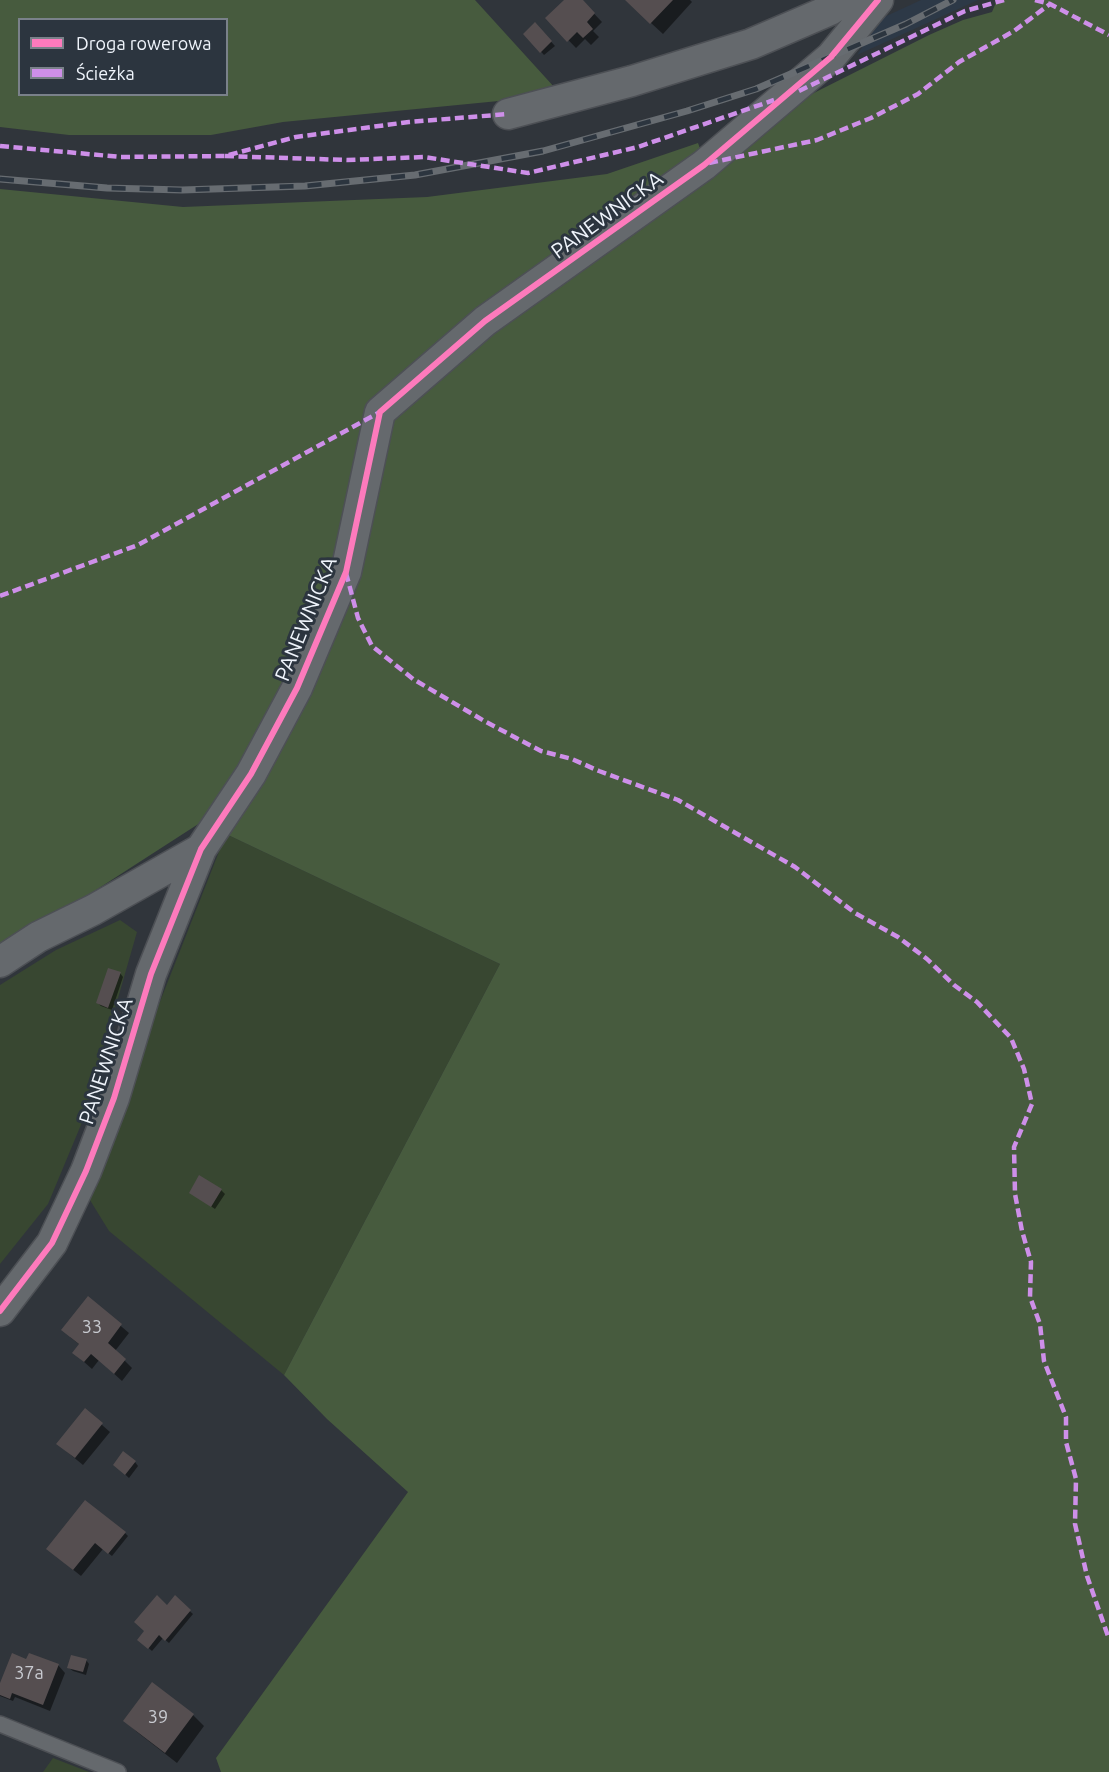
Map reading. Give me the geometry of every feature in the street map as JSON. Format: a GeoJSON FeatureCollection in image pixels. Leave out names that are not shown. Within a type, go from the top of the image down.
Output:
{"type":"FeatureCollection","features":[{"type":"Feature","properties":{"kind":"street"},"geometry":{"type":"LineString","coordinates":[[507,114],[632,81],[752,44],[830,10],[845,0]]}},
{"type":"Feature","properties":{"kind":"street","name":"PANEWNICKA"},"geometry":{"type":"LineString","coordinates":[[0,1311],[52,1243],[86,1171],[114,1098],[151,974],[201,849],[251,774],[297,688],[346,572],[380,412],[485,321],[704,165],[831,57],[878,0]]}},
{"type":"Feature","properties":{"kind":"street"},"geometry":{"type":"LineString","coordinates":[[0,962],[38,937],[93,910],[201,849]]}},
{"type":"Feature","properties":{"kind":"lane"},"geometry":{"type":"LineString","coordinates":[[0,1724],[118,1772]]}},
{"type":"Feature","properties":{"kind":"shaded area"},"geometry":{"type":"Polygon","coordinates":[[[921,0],[978,0],[857,55],[882,18],[921,0]]]}},
{"type":"Feature","properties":{"kind":"green space"},"geometry":{"type":"Polygon","coordinates":[[[0,0],[475,0],[555,88],[509,100],[283,122],[211,135],[69,135],[0,127],[0,0]]]}},
{"type":"Feature","properties":{"kind":"green space"},"geometry":{"type":"Polygon","coordinates":[[[997,0],[1109,0],[1109,1772],[221,1772],[216,1758],[408,1492],[327,1419],[284,1375],[500,964],[203,821],[0,952],[0,189],[183,207],[427,197],[607,174],[698,143],[708,171],[780,110],[929,35],[963,20],[992,12],[997,0]]]}},
{"type":"Feature","properties":{"kind":"green space"},"geometry":{"type":"Polygon","coordinates":[[[226,834],[500,964],[284,1375],[109,1231],[85,1192],[226,834]]]}},
{"type":"Feature","properties":{"kind":"green space"},"geometry":{"type":"Polygon","coordinates":[[[120,920],[137,932],[83,1120],[48,1204],[0,1264],[0,985],[56,950],[120,920]]]}},
{"type":"Feature","properties":{"kind":"green space"},"geometry":{"type":"Polygon","coordinates":[[[53,1758],[89,1772],[43,1772],[53,1758]]]}},
{"type":"Feature","properties":{"kind":"building"},"geometry":{"type":"Polygon","coordinates":[[[564,0],[583,0],[595,13],[587,22],[593,29],[583,38],[577,32],[567,42],[545,18],[564,0]]]}},
{"type":"Feature","properties":{"kind":"building"},"geometry":{"type":"Polygon","coordinates":[[[625,0],[673,0],[650,24],[625,0]]]}},
{"type":"Feature","properties":{"kind":"building"},"geometry":{"type":"Polygon","coordinates":[[[535,22],[552,41],[540,53],[523,34],[535,22]]]}},
{"type":"Feature","properties":{"kind":"building"},"geometry":{"type":"Polygon","coordinates":[[[108,968],[121,972],[108,1008],[96,1003],[108,968]]]}},
{"type":"Feature","properties":{"kind":"building"},"geometry":{"type":"Polygon","coordinates":[[[199,1175],[222,1189],[211,1207],[189,1193],[199,1175]]]}},
{"type":"Feature","properties":{"kind":"building"},"geometry":{"type":"Polygon","coordinates":[[[88,1296],[122,1324],[108,1343],[126,1359],[114,1374],[91,1354],[84,1362],[72,1353],[79,1344],[61,1330],[88,1296]]]}},
{"type":"Feature","properties":{"kind":"building"},"geometry":{"type":"Polygon","coordinates":[[[85,1408],[103,1423],[75,1458],[56,1444],[85,1408]]]}},
{"type":"Feature","properties":{"kind":"building"},"geometry":{"type":"Polygon","coordinates":[[[123,1451],[136,1461],[125,1475],[113,1465],[123,1451]]]}},
{"type":"Feature","properties":{"kind":"building"},"geometry":{"type":"Polygon","coordinates":[[[85,1500],[126,1532],[108,1554],[95,1543],[73,1570],[46,1549],[85,1500]]]}},
{"type":"Feature","properties":{"kind":"building"},"geometry":{"type":"Polygon","coordinates":[[[157,1595],[167,1605],[175,1595],[191,1610],[165,1641],[159,1635],[148,1649],[137,1640],[144,1631],[134,1622],[157,1595]]]}},
{"type":"Feature","properties":{"kind":"building"},"geometry":{"type":"Polygon","coordinates":[[[12,1653],[26,1659],[29,1653],[59,1664],[43,1705],[12,1693],[10,1699],[0,1695],[0,1683],[12,1653]]]}},
{"type":"Feature","properties":{"kind":"building"},"geometry":{"type":"Polygon","coordinates":[[[71,1655],[87,1659],[83,1672],[67,1668],[71,1655]]]}},
{"type":"Feature","properties":{"kind":"building"},"geometry":{"type":"Polygon","coordinates":[[[152,1682],[194,1714],[165,1753],[123,1721],[152,1682]]]}},
{"type":"Feature","properties":{"kind":"railway"},"geometry":{"type":"LineString","coordinates":[[0,179],[107,188],[182,190],[305,186],[415,175],[543,151],[687,111],[756,89],[906,24],[953,0]]}},
{"type":"Feature","properties":{"kind":"marked path"},"geometry":{"type":"LineString","coordinates":[[799,91],[965,11],[1004,0]]}},
{"type":"Feature","properties":{"kind":"marked path"},"geometry":{"type":"LineString","coordinates":[[1035,0],[1050,4],[1109,35]]}},
{"type":"Feature","properties":{"kind":"marked path"},"geometry":{"type":"LineString","coordinates":[[709,163],[817,140],[871,118],[918,94],[959,62],[1014,31],[1050,4]]}},
{"type":"Feature","properties":{"kind":"marked path"},"geometry":{"type":"LineString","coordinates":[[225,156],[347,160],[424,157],[528,173],[638,147],[774,100]]}},
{"type":"Feature","properties":{"kind":"marked path"},"geometry":{"type":"LineString","coordinates":[[0,146],[121,157],[225,156],[296,137],[409,122],[508,114]]}},
{"type":"Feature","properties":{"kind":"marked path"},"geometry":{"type":"LineString","coordinates":[[0,596],[138,545],[380,412]]}},
{"type":"Feature","properties":{"kind":"marked path"},"geometry":{"type":"LineString","coordinates":[[346,573],[358,618],[372,646],[413,679],[541,751],[572,759],[678,800],[795,867],[855,913],[898,937],[927,959],[954,985],[977,1002],[1011,1038],[1024,1069],[1032,1104],[1014,1147],[1015,1194],[1031,1262],[1030,1297],[1040,1324],[1044,1361],[1066,1417],[1066,1442],[1076,1479],[1075,1524],[1087,1576],[1109,1639]]}},
{"type":"Feature","properties":{"kind":"cycle path"},"geometry":{"type":"LineString","coordinates":[[0,1311],[52,1243],[86,1171],[114,1098],[151,974],[201,849],[251,774],[297,688],[346,572],[380,412],[485,321],[704,165],[831,57],[878,0]]}}]}
